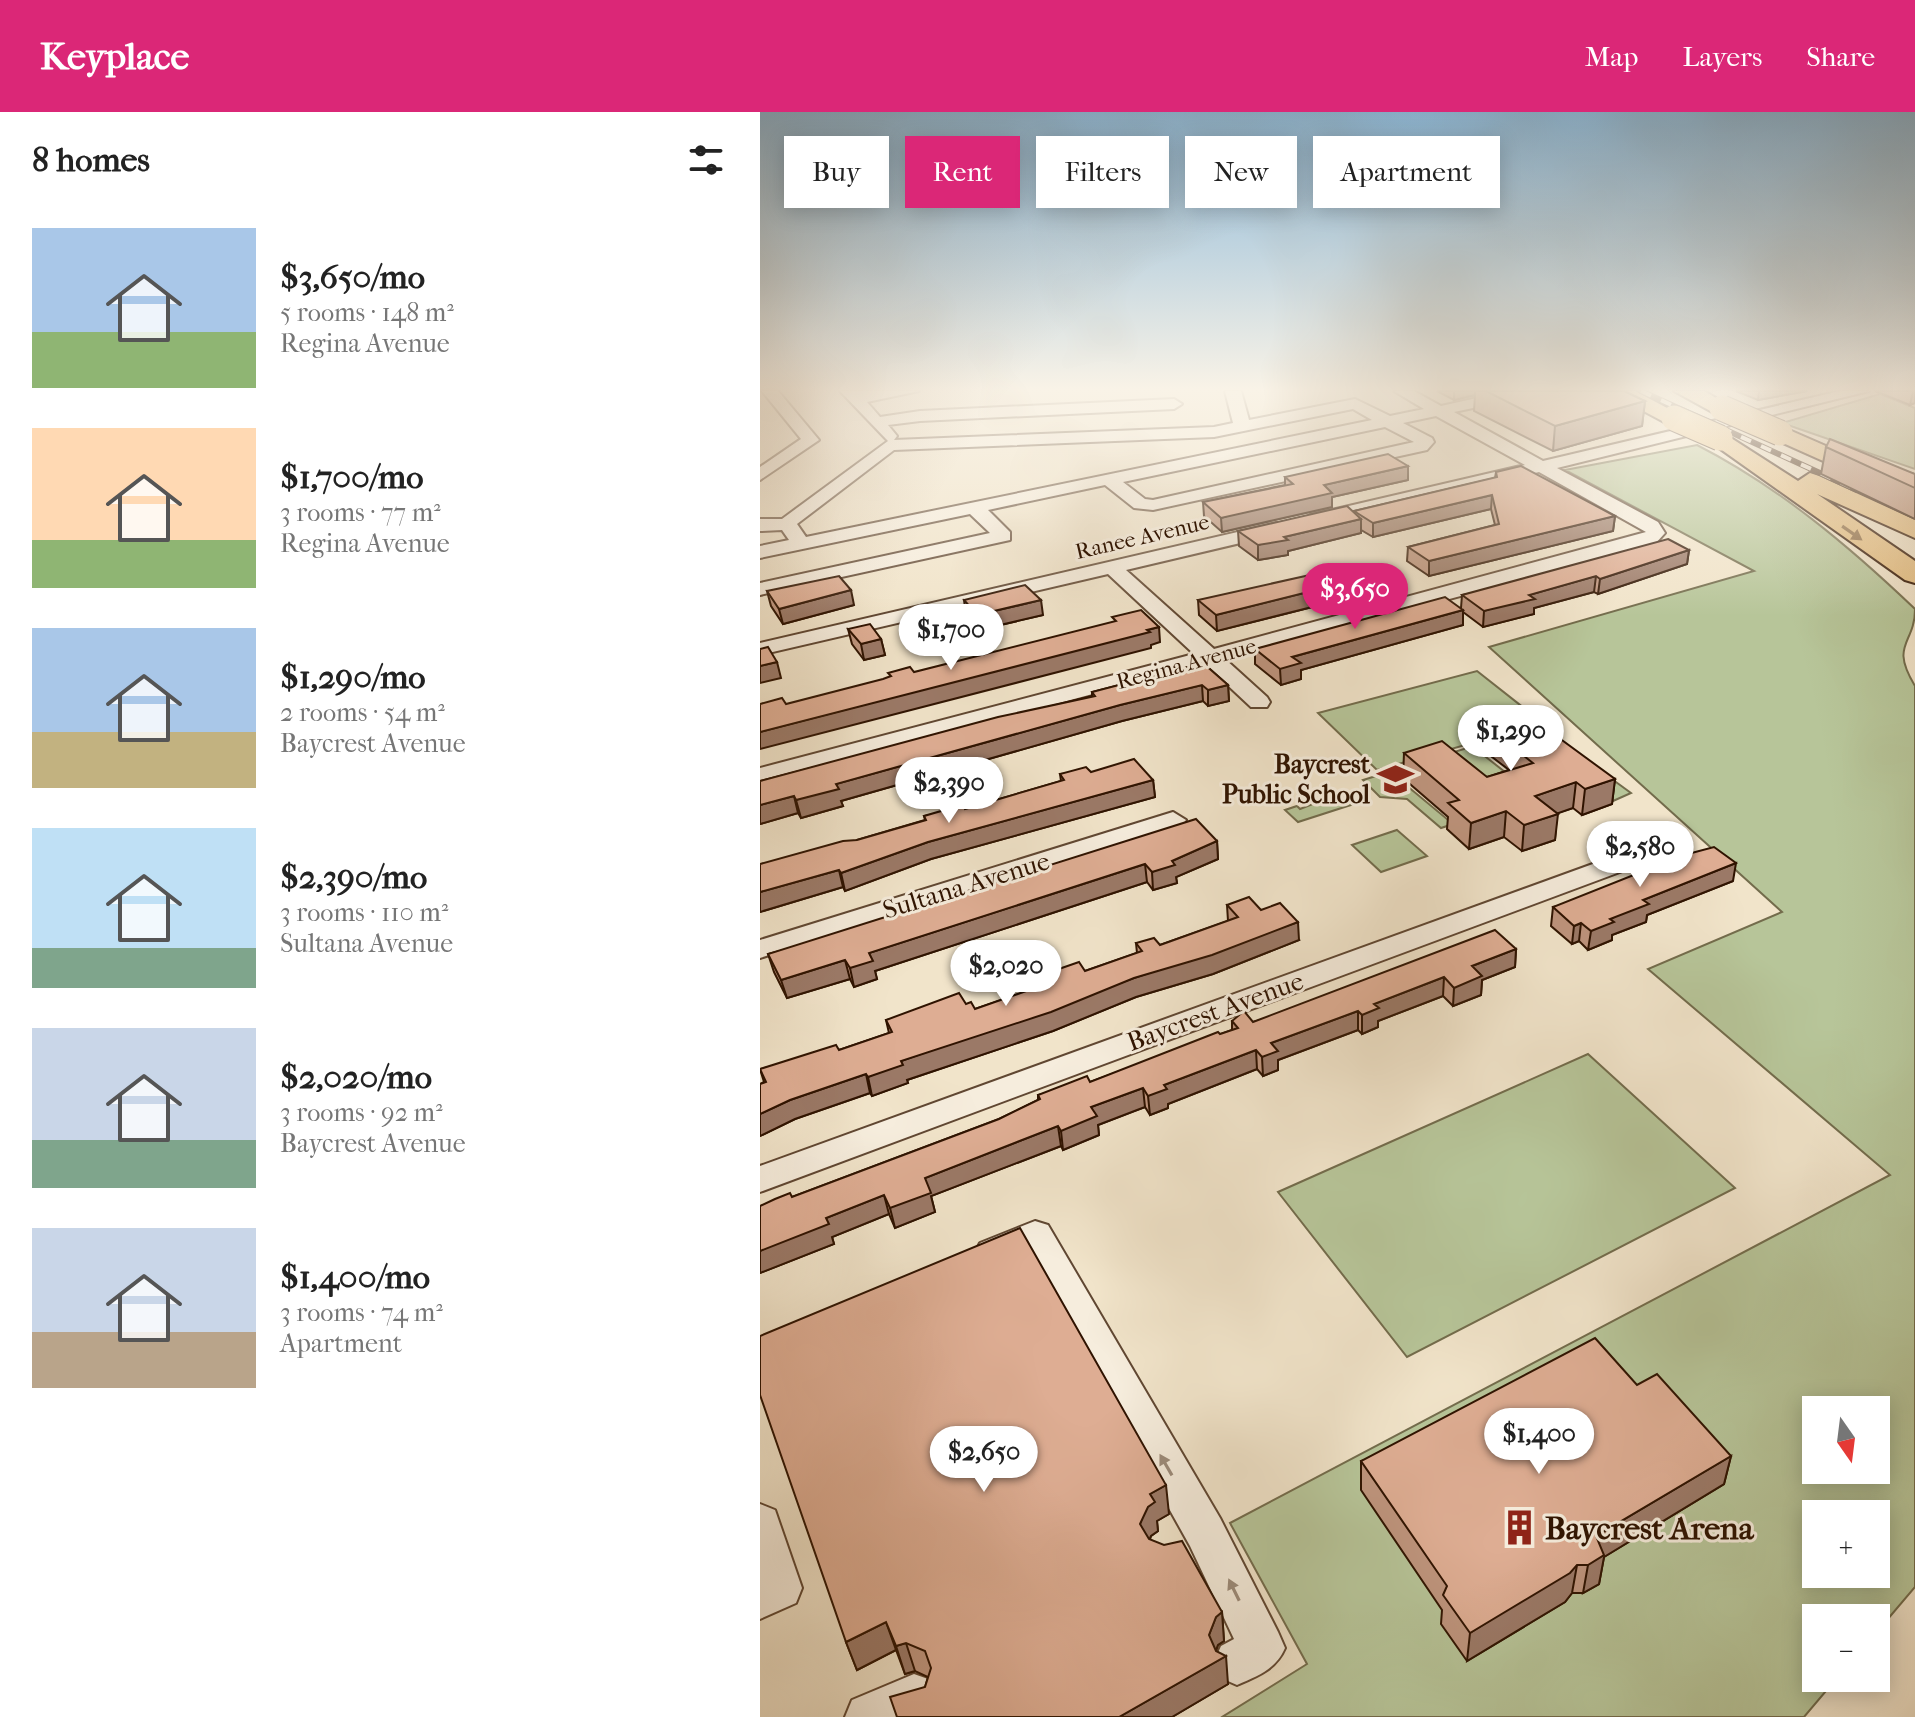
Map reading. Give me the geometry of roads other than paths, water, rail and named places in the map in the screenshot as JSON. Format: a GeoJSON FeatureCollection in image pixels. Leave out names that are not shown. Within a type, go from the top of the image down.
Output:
{"type":"FeatureCollection","features":[{"type":"Feature","properties":{"kind":"highway"},"geometry":{"type":"LineString","coordinates":[[1760,466],[1915,574]]}},
{"type":"Feature","properties":{"kind":"highway"},"geometry":{"type":"LineString","coordinates":[[1779,466],[1915,532]]}},
{"type":"Feature","properties":{"kind":"highway"},"geometry":{"type":"LineString","coordinates":[[1853,466],[1915,494]]}},
{"type":"Feature","properties":{"kind":"highway"},"geometry":{"type":"LineString","coordinates":[[1891,466],[1915,473]]}},
{"type":"Feature","properties":{"kind":"street"},"geometry":{"type":"LineString","coordinates":[[760,525],[787,524],[795,514],[861,466]]}},
{"type":"Feature","properties":{"kind":"street"},"geometry":{"type":"LineString","coordinates":[[760,552],[1169,466]]}},
{"type":"Feature","properties":{"kind":"street"},"geometry":{"type":"LineString","coordinates":[[1107,478],[1140,504],[1153,505],[1328,466]]}},
{"type":"Feature","properties":{"kind":"street","name":"Ranee Avenue"},"geometry":{"type":"LineString","coordinates":[[760,649],[1549,466]]}},
{"type":"Feature","properties":{"kind":"street","name":"Regina Avenue"},"geometry":{"type":"LineString","coordinates":[[760,776],[1648,540],[1656,533],[1651,526],[1544,467]]}},
{"type":"Feature","properties":{"kind":"street"},"geometry":{"type":"LineString","coordinates":[[760,589],[1003,536],[974,507]]}},
{"type":"Feature","properties":{"kind":"street"},"geometry":{"type":"LineString","coordinates":[[787,524],[801,543]]}},
{"type":"Feature","properties":{"kind":"street"},"geometry":{"type":"LineString","coordinates":[[1113,568],[1259,702]]}},
{"type":"Feature","properties":{"kind":"street","name":"Sultana Avenue"},"geometry":{"type":"LineString","coordinates":[[760,949],[1173,820]]}},
{"type":"Feature","properties":{"kind":"street","name":"Baycrest Avenue"},"geometry":{"type":"LineString","coordinates":[[760,1179],[1670,844]]}},
{"type":"Feature","properties":{"kind":"street"},"geometry":{"type":"LineString","coordinates":[[962,1266],[1035,1235],[1187,1542],[1262,1648],[1237,1662]]}},
{"type":"Feature","properties":{"kind":"street"},"geometry":{"type":"LineString","coordinates":[[760,1524],[780,1588],[760,1598]]}},
{"type":"Feature","properties":{"kind":"street"},"geometry":{"type":"LineString","coordinates":[[869,1717],[914,1697]]}},
{"type":"Feature","properties":{"kind":"railway"},"geometry":{"type":"LineString","coordinates":[[1804,466],[1857,490]]}},
{"type":"Feature","properties":{"kind":"place","name":"Baycrest Public School"},"geometry":{"type":"Point","coordinates":[1396,779]}},
{"type":"Feature","properties":{"kind":"place","name":"Baycrest Arena"},"geometry":{"type":"Point","coordinates":[1519,1528]}}]}
